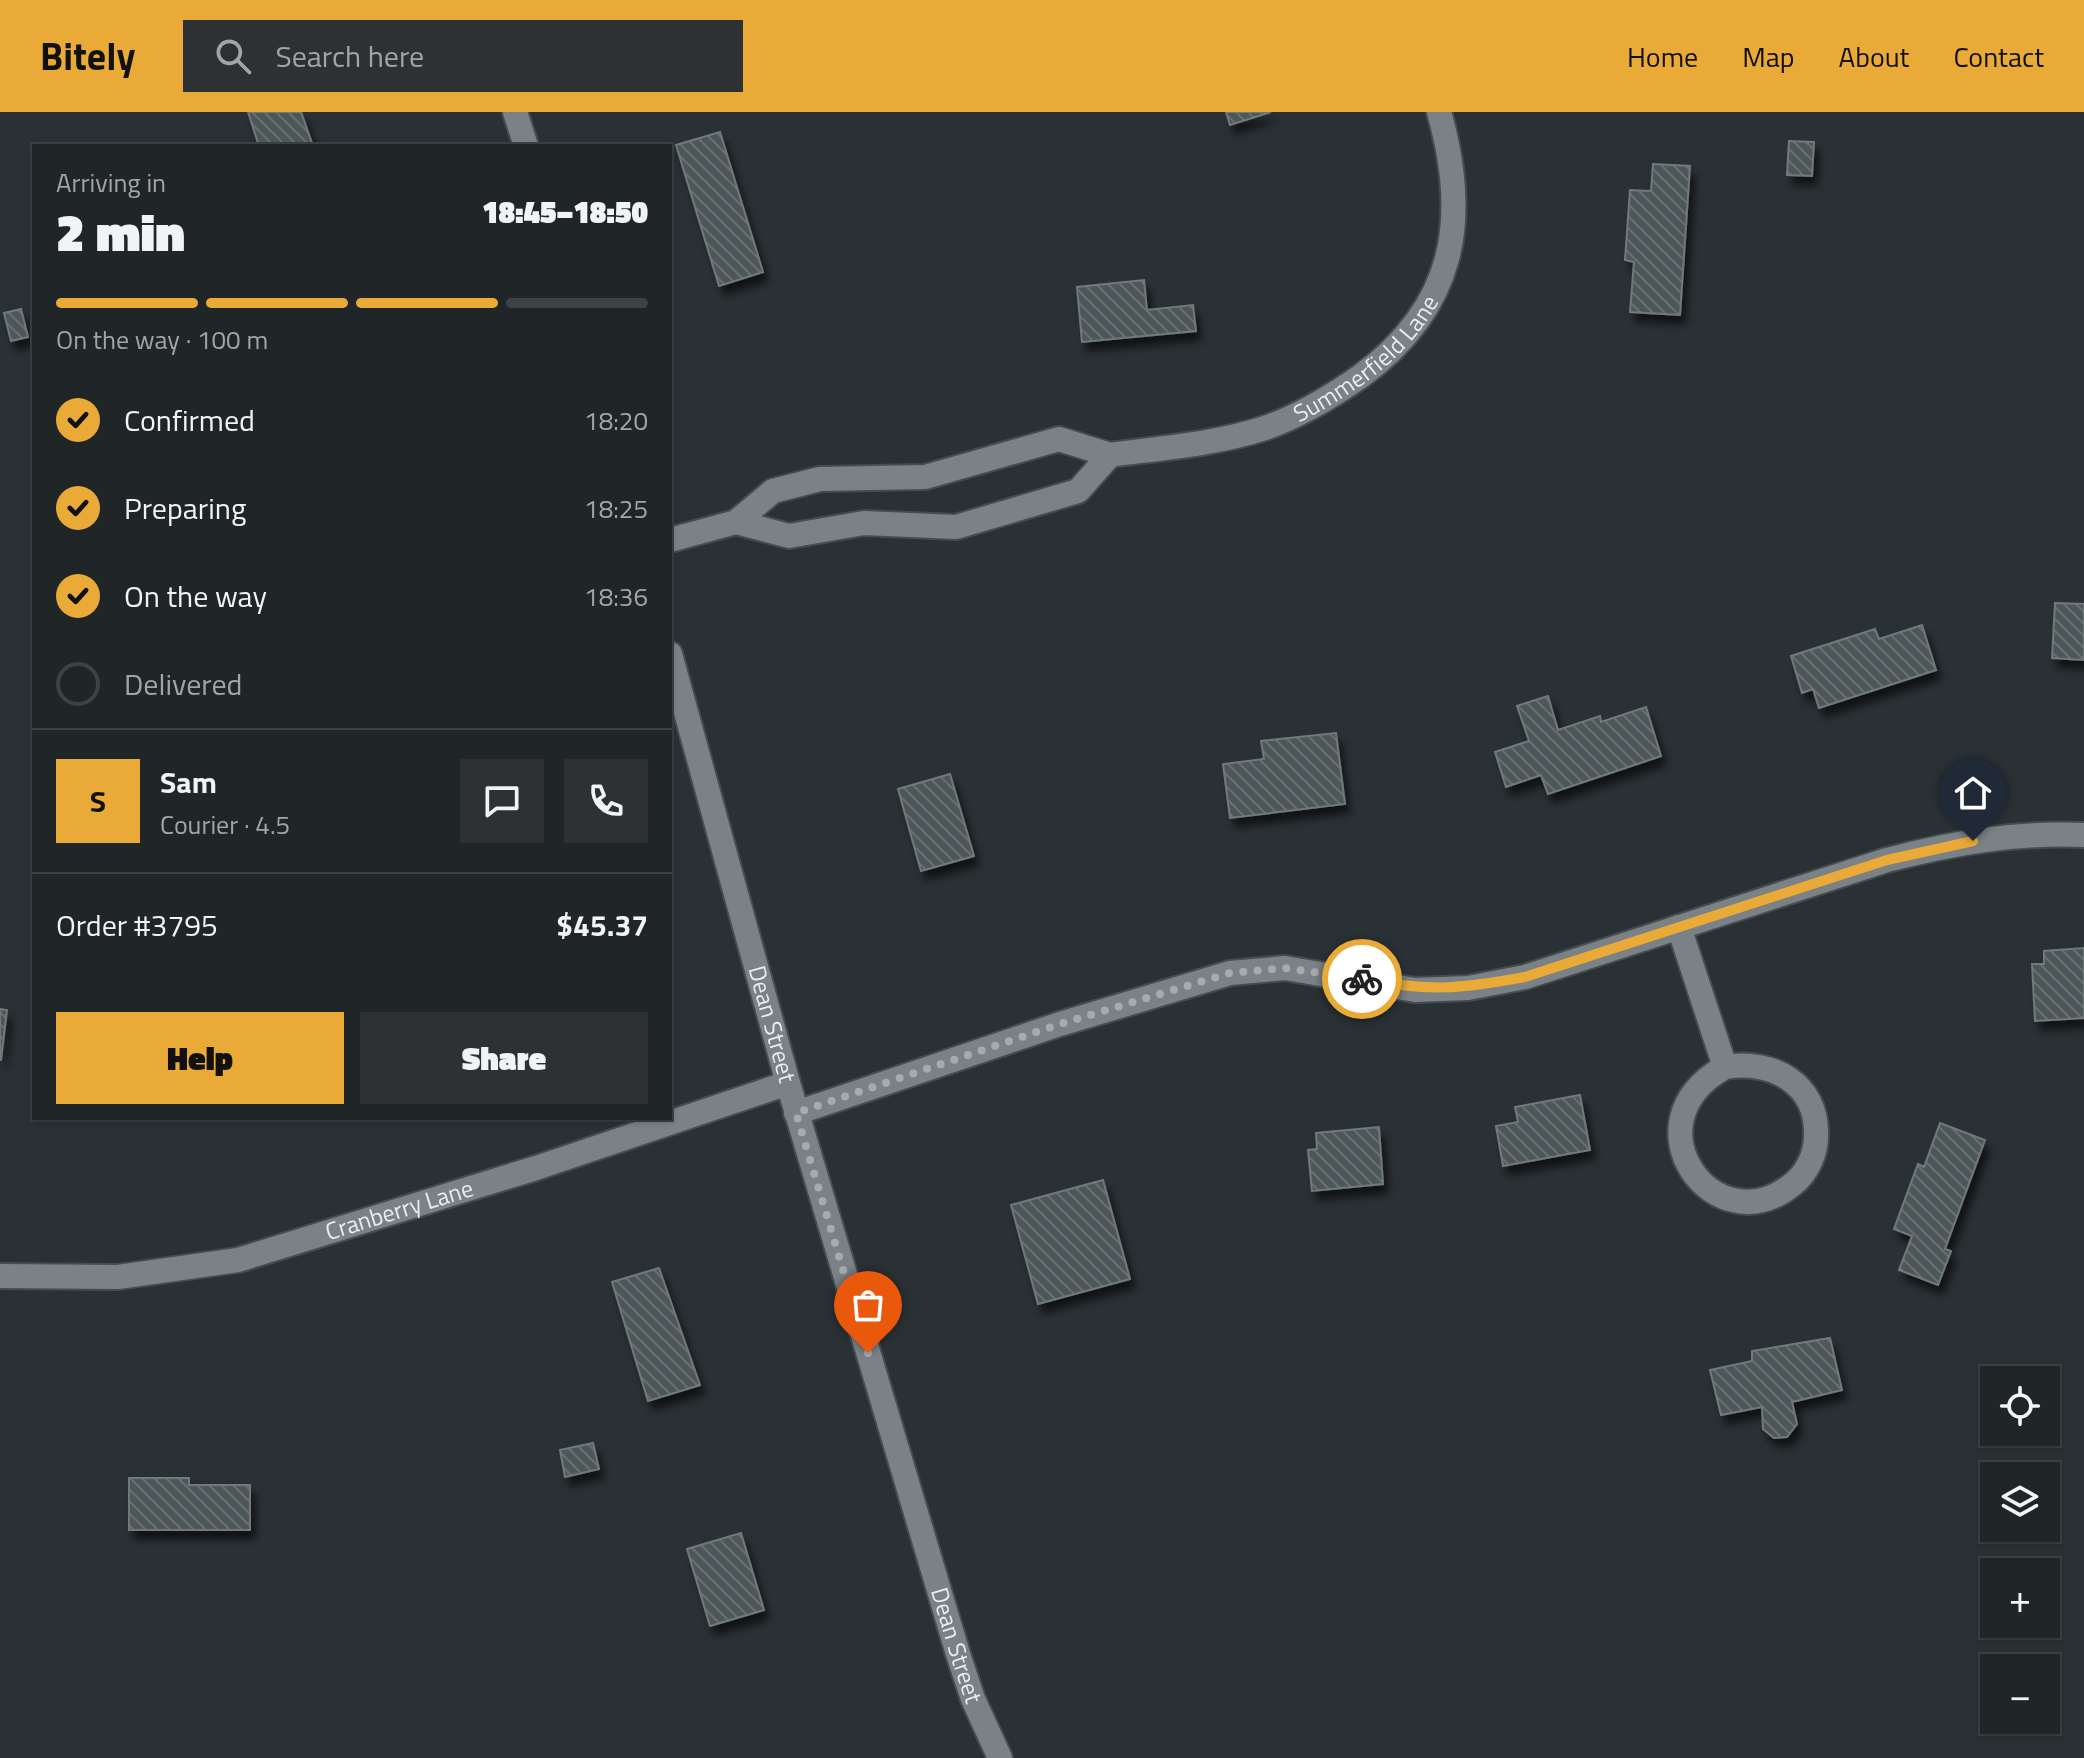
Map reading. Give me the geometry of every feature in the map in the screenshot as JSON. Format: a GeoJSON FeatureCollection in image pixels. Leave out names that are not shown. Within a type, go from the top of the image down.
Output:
{"type":"FeatureCollection","features":[{"type":"Feature","properties":{"kind":"street"},"geometry":{"type":"LineString","coordinates":[[515,112],[525,144]]}},
{"type":"Feature","properties":{"kind":"street","name":"Summerfield Lane"},"geometry":{"type":"LineString","coordinates":[[672,539],[736,522],[773,491],[820,479],[925,477],[1059,439],[1110,455],[1230,438],[1280,422],[1341,390],[1404,340],[1437,293],[1451,242],[1452,187],[1439,112]]}},
{"type":"Feature","properties":{"kind":"street"},"geometry":{"type":"LineString","coordinates":[[736,522],[789,536],[864,523],[956,527],[1078,491],[1110,455]]}},
{"type":"Feature","properties":{"kind":"street","name":"Dean Street"},"geometry":{"type":"LineString","coordinates":[[672,661],[796,1113],[958,1654],[973,1699],[1000,1758]]}},
{"type":"Feature","properties":{"kind":"street"},"geometry":{"type":"LineString","coordinates":[[796,1113],[1060,1024],[1230,973],[1285,968],[1415,990],[1468,988],[1525,977],[1945,845],[2001,836],[2084,835]]}},
{"type":"Feature","properties":{"kind":"street"},"geometry":{"type":"LineString","coordinates":[[1679,927],[1725,1067]]}},
{"type":"Feature","properties":{"kind":"street"},"geometry":{"type":"LineString","coordinates":[[1747,1063],[1770,1067],[1790,1078],[1805,1094],[1814,1115],[1816,1137],[1812,1159],[1800,1178],[1783,1193],[1761,1201],[1739,1201],[1716,1195],[1698,1180],[1682,1150],[1681,1116],[1690,1095],[1705,1078],[1725,1067],[1747,1063]]}},
{"type":"Feature","properties":{"kind":"street","name":"Cranberry Lane"},"geometry":{"type":"LineString","coordinates":[[0,1276],[118,1277],[238,1260],[536,1168],[788,1083]]}},
{"type":"Feature","properties":{"kind":"building"},"geometry":{"type":"Polygon","coordinates":[[[248,112],[301,112],[312,144],[258,144],[248,112]]]}},
{"type":"Feature","properties":{"kind":"building"},"geometry":{"type":"Polygon","coordinates":[[[1226,112],[1271,112],[1230,125],[1226,112]]]}},
{"type":"Feature","properties":{"kind":"building"},"geometry":{"type":"Polygon","coordinates":[[[720,132],[763,272],[719,286],[676,145],[720,132]]]}},
{"type":"Feature","properties":{"kind":"building"},"geometry":{"type":"Polygon","coordinates":[[[1789,141],[1814,142],[1812,176],[1787,175],[1789,141]]]}},
{"type":"Feature","properties":{"kind":"building"},"geometry":{"type":"Polygon","coordinates":[[[1653,164],[1690,166],[1680,315],[1630,312],[1634,262],[1625,260],[1630,190],[1651,191],[1653,164]]]}},
{"type":"Feature","properties":{"kind":"building"},"geometry":{"type":"Polygon","coordinates":[[[1144,280],[1147,310],[1193,305],[1196,331],[1082,342],[1077,287],[1144,280]]]}},
{"type":"Feature","properties":{"kind":"building"},"geometry":{"type":"Polygon","coordinates":[[[21,309],[28,337],[11,341],[4,313],[21,309]]]}},
{"type":"Feature","properties":{"kind":"building"},"geometry":{"type":"Polygon","coordinates":[[[2055,603],[2084,604],[2084,660],[2052,658],[2055,603]]]}},
{"type":"Feature","properties":{"kind":"building"},"geometry":{"type":"Polygon","coordinates":[[[1922,625],[1936,670],[1819,708],[1813,689],[1802,693],[1791,656],[1875,629],[1879,639],[1922,625]]]}},
{"type":"Feature","properties":{"kind":"building"},"geometry":{"type":"Polygon","coordinates":[[[1548,696],[1558,730],[1600,716],[1601,722],[1646,707],[1661,756],[1548,794],[1541,775],[1506,787],[1495,752],[1529,741],[1517,706],[1548,696]]]}},
{"type":"Feature","properties":{"kind":"building"},"geometry":{"type":"Polygon","coordinates":[[[1336,733],[1345,804],[1230,818],[1223,764],[1264,759],[1261,741],[1336,733]]]}},
{"type":"Feature","properties":{"kind":"building"},"geometry":{"type":"Polygon","coordinates":[[[950,774],[974,856],[921,871],[898,789],[950,774]]]}},
{"type":"Feature","properties":{"kind":"building"},"geometry":{"type":"Polygon","coordinates":[[[2084,948],[2084,1018],[2035,1021],[2032,964],[2044,964],[2044,951],[2084,948]]]}},
{"type":"Feature","properties":{"kind":"building"},"geometry":{"type":"Polygon","coordinates":[[[0,1009],[7,1010],[1,1060],[0,1060],[0,1009]]]}},
{"type":"Feature","properties":{"kind":"building"},"geometry":{"type":"Polygon","coordinates":[[[1580,1095],[1590,1150],[1503,1166],[1496,1126],[1518,1122],[1515,1107],[1580,1095]]]}},
{"type":"Feature","properties":{"kind":"building"},"geometry":{"type":"Polygon","coordinates":[[[1940,1123],[1985,1140],[1945,1249],[1951,1251],[1938,1285],[1899,1270],[1912,1236],[1894,1229],[1918,1164],[1924,1167],[1940,1123]]]}},
{"type":"Feature","properties":{"kind":"building"},"geometry":{"type":"Polygon","coordinates":[[[1379,1127],[1383,1184],[1312,1191],[1308,1150],[1317,1149],[1316,1133],[1379,1127]]]}},
{"type":"Feature","properties":{"kind":"building"},"geometry":{"type":"Polygon","coordinates":[[[1103,1180],[1130,1279],[1038,1304],[1011,1205],[1103,1180]]]}},
{"type":"Feature","properties":{"kind":"building"},"geometry":{"type":"Polygon","coordinates":[[[659,1268],[700,1385],[648,1401],[612,1282],[659,1268]]]}},
{"type":"Feature","properties":{"kind":"building"},"geometry":{"type":"Polygon","coordinates":[[[1830,1338],[1842,1390],[1792,1402],[1797,1424],[1787,1437],[1774,1438],[1763,1429],[1762,1407],[1721,1415],[1710,1370],[1752,1361],[1752,1351],[1830,1338]]]}},
{"type":"Feature","properties":{"kind":"building"},"geometry":{"type":"Polygon","coordinates":[[[593,1443],[599,1469],[565,1477],[560,1450],[593,1443]]]}},
{"type":"Feature","properties":{"kind":"building"},"geometry":{"type":"Polygon","coordinates":[[[129,1478],[189,1478],[189,1485],[250,1485],[250,1530],[129,1530],[129,1478]]]}},
{"type":"Feature","properties":{"kind":"building"},"geometry":{"type":"Polygon","coordinates":[[[741,1533],[764,1610],[710,1626],[687,1549],[741,1533]]]}},
{"type":"Feature","properties":{"kind":"way so far"},"geometry":{"type":"LineString","coordinates":[[868,1353],[796,1113],[1060,1024],[1230,973],[1285,968],[1362,979]]}},
{"type":"Feature","properties":{"kind":"route"},"geometry":{"type":"LineString","coordinates":[[1362,979],[1415,990],[1468,988],[1525,977],[1887,860],[1973,841]]}}]}
